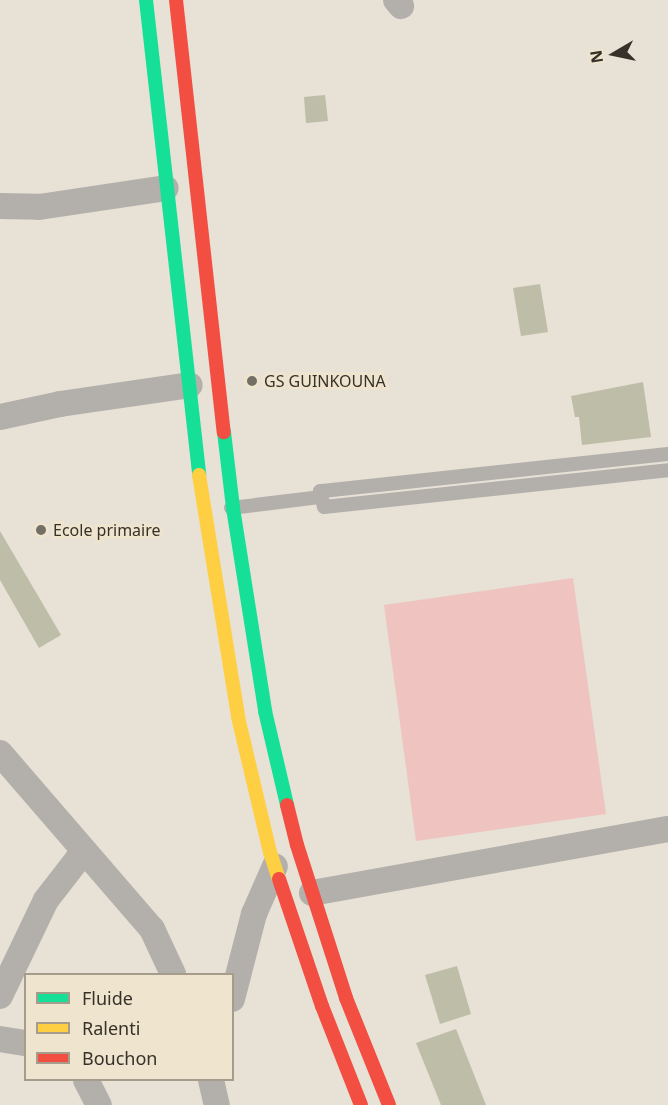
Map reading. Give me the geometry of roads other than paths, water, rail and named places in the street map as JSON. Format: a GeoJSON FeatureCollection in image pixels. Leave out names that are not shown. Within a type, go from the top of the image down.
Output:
{"type":"FeatureCollection","features":[{"type":"Feature","properties":{"kind":"street"},"geometry":{"type":"LineString","coordinates":[[146,0],[203,512],[238,717],[275,866],[322,1006],[361,1105]]}},
{"type":"Feature","properties":{"kind":"street"},"geometry":{"type":"LineString","coordinates":[[176,0],[233,508],[265,711],[297,845],[312,893],[346,998],[389,1105]]}},
{"type":"Feature","properties":{"kind":"street"},"geometry":{"type":"LineString","coordinates":[[0,206],[48,206],[166,188]]}},
{"type":"Feature","properties":{"kind":"street"},"geometry":{"type":"LineString","coordinates":[[0,417],[60,404],[190,385]]}},
{"type":"Feature","properties":{"kind":"street"},"geometry":{"type":"LineString","coordinates":[[0,753],[152,929],[172,973]]}},
{"type":"Feature","properties":{"kind":"street"},"geometry":{"type":"LineString","coordinates":[[312,893],[668,829]]}},
{"type":"Feature","properties":{"kind":"street"},"geometry":{"type":"LineString","coordinates":[[4,981],[46,900],[84,851]]}},
{"type":"Feature","properties":{"kind":"street"},"geometry":{"type":"LineString","coordinates":[[234,991],[254,914],[275,866]]}},
{"type":"Feature","properties":{"kind":"street"},"geometry":{"type":"LineString","coordinates":[[0,1039],[24,1043]]}},
{"type":"Feature","properties":{"kind":"street"},"geometry":{"type":"LineString","coordinates":[[87,1081],[99,1105]]}},
{"type":"Feature","properties":{"kind":"lane"},"geometry":{"type":"LineString","coordinates":[[668,454],[322,489],[321,497],[324,507],[668,471]]}},
{"type":"Feature","properties":{"kind":"lane"},"geometry":{"type":"LineString","coordinates":[[203,512],[321,497]]}},
{"type":"Feature","properties":{"kind":"place","name":"GS GUINKOUNA"},"geometry":{"type":"Point","coordinates":[252,381]}},
{"type":"Feature","properties":{"kind":"place","name":"Ecole primaire"},"geometry":{"type":"Point","coordinates":[41,530]}}]}
